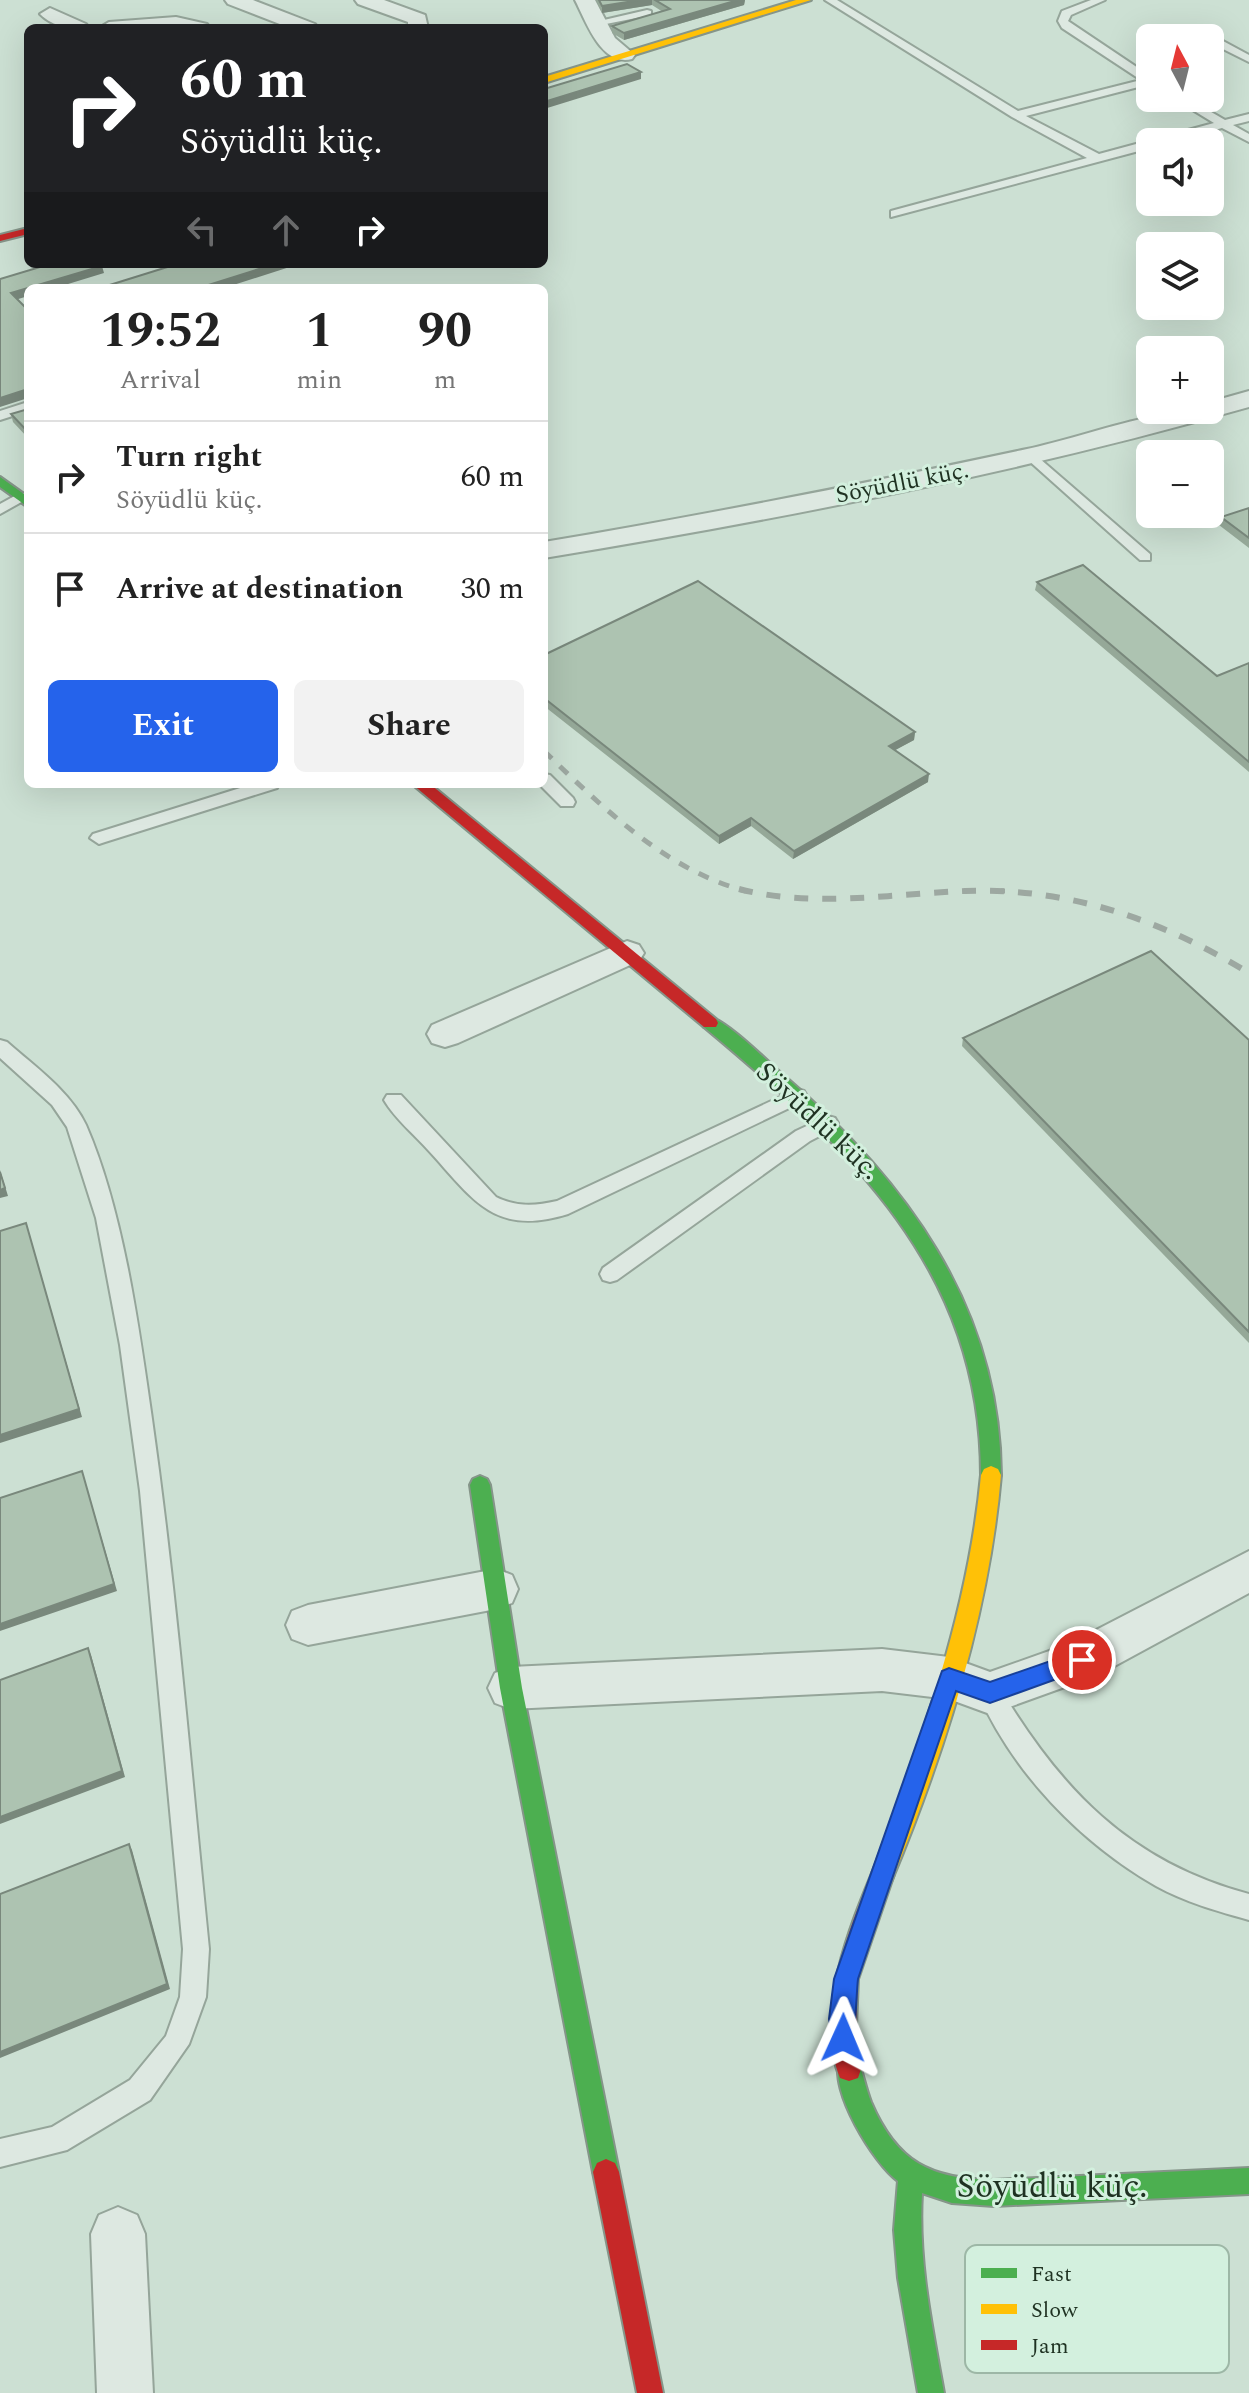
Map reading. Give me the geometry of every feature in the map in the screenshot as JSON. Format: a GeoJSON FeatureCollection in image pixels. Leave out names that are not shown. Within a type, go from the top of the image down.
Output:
{"type":"FeatureCollection","features":[{"type":"Feature","properties":{"kind":"street"},"geometry":{"type":"LineString","coordinates":[[235,0],[298,24]]}},
{"type":"Feature","properties":{"kind":"street"},"geometry":{"type":"LineString","coordinates":[[365,0],[409,14],[418,19],[418,24]]}},
{"type":"Feature","properties":{"kind":"street"},"geometry":{"type":"LineString","coordinates":[[585,0],[607,42],[625,55]]}},
{"type":"Feature","properties":{"kind":"street"},"geometry":{"type":"LineString","coordinates":[[548,79],[794,1]]}},
{"type":"Feature","properties":{"kind":"street"},"geometry":{"type":"LineString","coordinates":[[50,14],[71,24]]}},
{"type":"Feature","properties":{"kind":"street"},"geometry":{"type":"LineString","coordinates":[[0,238],[24,232]]}},
{"type":"Feature","properties":{"kind":"street","name":"Söyüdlü küç."},"geometry":{"type":"LineString","coordinates":[[1224,406],[1249,399]]}},
{"type":"Feature","properties":{"kind":"street","name":"Söyüdlü küç."},"geometry":{"type":"LineString","coordinates":[[548,549],[671,529],[1032,456],[1156,424]]}},
{"type":"Feature","properties":{"kind":"street"},"geometry":{"type":"LineString","coordinates":[[0,481],[24,500]]}},
{"type":"Feature","properties":{"kind":"street","name":"Söyüdlü küç."},"geometry":{"type":"LineString","coordinates":[[425,788],[627,953],[857,1150],[895,1192],[933,1250],[962,1312],[985,1403],[991,1454],[989,1495],[975,1575],[970,1686],[846,1979],[841,2019],[845,2057],[859,2104],[882,2145],[911,2176],[941,2186],[989,2191],[1249,2181]]}},
{"type":"Feature","properties":{"kind":"street"},"geometry":{"type":"LineString","coordinates":[[445,1034],[627,953]]}},
{"type":"Feature","properties":{"kind":"street"},"geometry":{"type":"LineString","coordinates":[[480,1485],[511,1688],[650,2393]]}},
{"type":"Feature","properties":{"kind":"street"},"geometry":{"type":"LineString","coordinates":[[511,1688],[882,1670],[970,1686],[1082,1660],[1249,1571]]}},
{"type":"Feature","properties":{"kind":"street"},"geometry":{"type":"LineString","coordinates":[[308,1625],[496,1589]]}},
{"type":"Feature","properties":{"kind":"street"},"geometry":{"type":"LineString","coordinates":[[911,2176],[907,2230],[911,2278],[931,2393]]}},
{"type":"Feature","properties":{"kind":"street"},"geometry":{"type":"LineString","coordinates":[[118,2234],[125,2393]]}},
{"type":"Feature","properties":{"kind":"lane"},"geometry":{"type":"LineString","coordinates":[[830,0],[1016,115],[1099,159]]}},
{"type":"Feature","properties":{"kind":"lane"},"geometry":{"type":"LineString","coordinates":[[1100,0],[1066,13],[1063,21],[1066,26],[1136,71]]}},
{"type":"Feature","properties":{"kind":"lane"},"geometry":{"type":"LineString","coordinates":[[596,23],[647,13]]}},
{"type":"Feature","properties":{"kind":"lane"},"geometry":{"type":"LineString","coordinates":[[1224,46],[1249,59]]}},
{"type":"Feature","properties":{"kind":"lane"},"geometry":{"type":"LineString","coordinates":[[1016,115],[1136,84]]}},
{"type":"Feature","properties":{"kind":"lane"},"geometry":{"type":"LineString","coordinates":[[1202,112],[1249,139]]}},
{"type":"Feature","properties":{"kind":"lane"},"geometry":{"type":"LineString","coordinates":[[1208,128],[1249,117]]}},
{"type":"Feature","properties":{"kind":"lane"},"geometry":{"type":"LineString","coordinates":[[895,214],[1136,148]]}},
{"type":"Feature","properties":{"kind":"lane"},"geometry":{"type":"LineString","coordinates":[[0,416],[24,407]]}},
{"type":"Feature","properties":{"kind":"lane"},"geometry":{"type":"LineString","coordinates":[[1032,456],[1145,557]]}},
{"type":"Feature","properties":{"kind":"lane"},"geometry":{"type":"LineString","coordinates":[[0,510],[24,500]]}},
{"type":"Feature","properties":{"kind":"lane"},"geometry":{"type":"LineString","coordinates":[[548,783],[567,802]]}},
{"type":"Feature","properties":{"kind":"lane"},"geometry":{"type":"LineString","coordinates":[[99,838],[258,788]]}},
{"type":"Feature","properties":{"kind":"lane"},"geometry":{"type":"LineString","coordinates":[[0,1047],[59,1100],[76,1125],[106,1218],[131,1345],[151,1491],[196,1949],[193,1997],[176,2044],[140,2090],[57,2140],[0,2153]]}},
{"type":"Feature","properties":{"kind":"lane"},"geometry":{"type":"LineString","coordinates":[[394,1100],[489,1203],[507,1212],[532,1216],[561,1208],[797,1096]]}},
{"type":"Feature","properties":{"kind":"lane"},"geometry":{"type":"LineString","coordinates":[[610,1274],[803,1136],[828,1123]]}},
{"type":"Feature","properties":{"kind":"lane"},"geometry":{"type":"LineString","coordinates":[[970,1686],[1096,1830],[1140,1861],[1175,1880],[1229,1903],[1249,1907]]}},
{"type":"Feature","properties":{"kind":"building"},"geometry":{"type":"Polygon","coordinates":[[[599,0],[640,0],[602,6],[599,0]]]}},
{"type":"Feature","properties":{"kind":"building"},"geometry":{"type":"Polygon","coordinates":[[[655,0],[738,0],[624,33],[612,26],[670,9],[655,0]]]}},
{"type":"Feature","properties":{"kind":"building"},"geometry":{"type":"Polygon","coordinates":[[[627,64],[641,72],[548,101],[548,88],[627,64]]]}},
{"type":"Feature","properties":{"kind":"building"},"geometry":{"type":"Polygon","coordinates":[[[37,268],[95,268],[41,284],[24,284],[24,289],[11,293],[24,306],[24,390],[0,398],[0,279],[37,268]]]}},
{"type":"Feature","properties":{"kind":"building"},"geometry":{"type":"Polygon","coordinates":[[[164,268],[262,268],[212,284],[113,284],[164,268]]]}},
{"type":"Feature","properties":{"kind":"building"},"geometry":{"type":"Polygon","coordinates":[[[24,410],[24,428],[11,414],[24,410]]]}},
{"type":"Feature","properties":{"kind":"building"},"geometry":{"type":"Polygon","coordinates":[[[1249,508],[1249,538],[1224,519],[1224,516],[1249,508]]]}},
{"type":"Feature","properties":{"kind":"building"},"geometry":{"type":"Polygon","coordinates":[[[1083,565],[1217,676],[1249,663],[1249,762],[1037,582],[1083,565]]]}},
{"type":"Feature","properties":{"kind":"building"},"geometry":{"type":"Polygon","coordinates":[[[698,581],[915,732],[889,746],[929,774],[794,851],[751,818],[719,836],[548,701],[548,653],[698,581]]]}},
{"type":"Feature","properties":{"kind":"building"},"geometry":{"type":"Polygon","coordinates":[[[1151,951],[1249,1040],[1249,1332],[963,1038],[1151,951]]]}},
{"type":"Feature","properties":{"kind":"building"},"geometry":{"type":"Polygon","coordinates":[[[0,1172],[5,1188],[0,1190],[0,1172]]]}},
{"type":"Feature","properties":{"kind":"building"},"geometry":{"type":"Polygon","coordinates":[[[26,1223],[79,1409],[0,1435],[0,1231],[26,1223]]]}},
{"type":"Feature","properties":{"kind":"building"},"geometry":{"type":"Polygon","coordinates":[[[82,1471],[114,1584],[0,1624],[0,1498],[82,1471]]]}},
{"type":"Feature","properties":{"kind":"building"},"geometry":{"type":"Polygon","coordinates":[[[88,1648],[122,1771],[0,1817],[0,1680],[88,1648]]]}},
{"type":"Feature","properties":{"kind":"building"},"geometry":{"type":"Polygon","coordinates":[[[129,1844],[167,1984],[0,2052],[0,1894],[129,1844]]]}},
{"type":"Feature","properties":{"kind":"railway"},"geometry":{"type":"LineString","coordinates":[[548,755],[613,815],[663,853],[689,869],[741,889]]}},
{"type":"Feature","properties":{"kind":"railway"},"geometry":{"type":"LineString","coordinates":[[741,889],[767,895],[823,899],[1003,891]]}},
{"type":"Feature","properties":{"kind":"railway"},"geometry":{"type":"LineString","coordinates":[[741,889],[746,891]]}},
{"type":"Feature","properties":{"kind":"railway"},"geometry":{"type":"LineString","coordinates":[[1003,891],[1077,901],[1113,911],[1182,937],[1249,973]]}},
{"type":"Feature","properties":{"kind":"traffic: fast"},"geometry":{"type":"LineString","coordinates":[[0,481],[24,500]]}},
{"type":"Feature","properties":{"kind":"traffic: fast"},"geometry":{"type":"LineString","coordinates":[[710,1023],[793,1093],[867,1166],[900,1206],[929,1249],[953,1297],[972,1349],[989,1427],[991,1475]]}},
{"type":"Feature","properties":{"kind":"traffic: fast"},"geometry":{"type":"LineString","coordinates":[[480,1485],[511,1688],[606,2172]]}},
{"type":"Feature","properties":{"kind":"traffic: fast"},"geometry":{"type":"LineString","coordinates":[[849,2069],[857,2098],[881,2144],[902,2169],[933,2185],[952,2190],[994,2193],[1249,2181]]}},
{"type":"Feature","properties":{"kind":"traffic: fast"},"geometry":{"type":"LineString","coordinates":[[911,2176],[907,2230],[911,2278],[931,2393]]}},
{"type":"Feature","properties":{"kind":"traffic: slow"},"geometry":{"type":"LineString","coordinates":[[548,79],[806,0]]}},
{"type":"Feature","properties":{"kind":"traffic: slow"},"geometry":{"type":"LineString","coordinates":[[883,1874],[952,1678],[978,1574],[987,1524],[991,1475]]}},
{"type":"Feature","properties":{"kind":"traffic: jam"},"geometry":{"type":"LineString","coordinates":[[0,238],[24,232]]}},
{"type":"Feature","properties":{"kind":"traffic: jam"},"geometry":{"type":"LineString","coordinates":[[425,788],[710,1023]]}},
{"type":"Feature","properties":{"kind":"traffic: jam"},"geometry":{"type":"LineString","coordinates":[[849,2069],[844,2026],[846,1979],[883,1874]]}},
{"type":"Feature","properties":{"kind":"traffic: jam"},"geometry":{"type":"LineString","coordinates":[[606,2172],[650,2393]]}},
{"type":"Feature","properties":{"kind":"route"},"geometry":{"type":"LineString","coordinates":[[843,2038],[841,2019],[846,1979],[949,1678],[990,1693],[1082,1660]]}}]}
